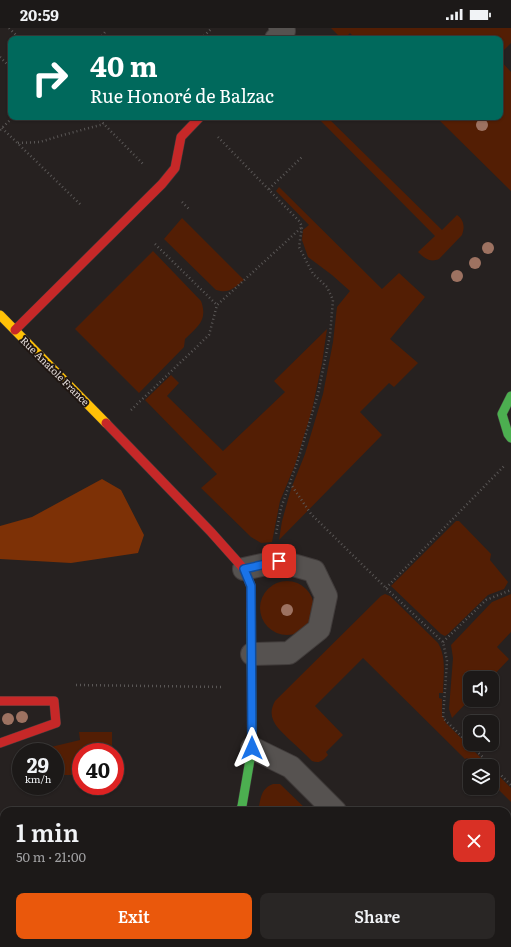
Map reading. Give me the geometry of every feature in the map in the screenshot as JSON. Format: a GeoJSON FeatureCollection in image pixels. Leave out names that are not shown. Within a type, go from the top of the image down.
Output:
{"type":"FeatureCollection","features":[{"type":"Feature","properties":{"kind":"street"},"geometry":{"type":"LineString","coordinates":[[279,36],[284,31],[280,28]]}},
{"type":"Feature","properties":{"kind":"street","name":"Rue Anatole France"},"geometry":{"type":"LineString","coordinates":[[197,120],[181,137],[175,168],[162,184],[15,330],[112,428],[244,569]]}},
{"type":"Feature","properties":{"kind":"street"},"geometry":{"type":"LineString","coordinates":[[0,315],[15,330]]}},
{"type":"Feature","properties":{"kind":"street"},"geometry":{"type":"LineString","coordinates":[[511,396],[502,414],[508,434],[511,438]]}},
{"type":"Feature","properties":{"kind":"street"},"geometry":{"type":"LineString","coordinates":[[242,807],[252,748],[251,586],[244,569],[279,561],[314,571],[326,596],[319,629],[289,652],[252,654]]}},
{"type":"Feature","properties":{"kind":"street"},"geometry":{"type":"LineString","coordinates":[[0,701],[54,701],[56,723],[0,743]]}},
{"type":"Feature","properties":{"kind":"street"},"geometry":{"type":"LineString","coordinates":[[252,748],[291,766],[331,807]]}},
{"type":"Feature","properties":{"kind":"path"},"geometry":{"type":"LineString","coordinates":[[9,28],[17,36]]}},
{"type":"Feature","properties":{"kind":"path"},"geometry":{"type":"LineString","coordinates":[[204,36],[212,28]]}},
{"type":"Feature","properties":{"kind":"path"},"geometry":{"type":"LineString","coordinates":[[102,36],[106,31]]}},
{"type":"Feature","properties":{"kind":"path"},"geometry":{"type":"LineString","coordinates":[[0,57],[8,65]]}},
{"type":"Feature","properties":{"kind":"path"},"geometry":{"type":"LineString","coordinates":[[10,120],[1,129],[82,206]]}},
{"type":"Feature","properties":{"kind":"path"},"geometry":{"type":"LineString","coordinates":[[100,120],[148,169]]}},
{"type":"Feature","properties":{"kind":"path"},"geometry":{"type":"LineString","coordinates":[[17,143],[40,142],[104,124]]}},
{"type":"Feature","properties":{"kind":"path"},"geometry":{"type":"LineString","coordinates":[[216,135],[300,222],[302,227],[299,246],[312,274],[327,287],[333,300],[330,335],[318,394],[290,483],[280,508],[275,535],[276,539]]}},
{"type":"Feature","properties":{"kind":"path"},"geometry":{"type":"LineString","coordinates":[[269,189],[302,157]]}},
{"type":"Feature","properties":{"kind":"path"},"geometry":{"type":"LineString","coordinates":[[112,428],[209,335],[217,305],[302,227]]}},
{"type":"Feature","properties":{"kind":"path"},"geometry":{"type":"LineString","coordinates":[[155,244],[217,305]]}},
{"type":"Feature","properties":{"kind":"path"},"geometry":{"type":"LineString","coordinates":[[386,588],[506,465]]}},
{"type":"Feature","properties":{"kind":"path"},"geometry":{"type":"LineString","coordinates":[[290,483],[311,514],[443,642],[447,661],[443,718],[511,785]]}},
{"type":"Feature","properties":{"kind":"path"},"geometry":{"type":"LineString","coordinates":[[443,642],[486,600],[511,590]]}},
{"type":"Feature","properties":{"kind":"path"},"geometry":{"type":"LineString","coordinates":[[70,685],[252,686]]}},
{"type":"Feature","properties":{"kind":"shaded area"},"geometry":{"type":"Polygon","coordinates":[[[331,28],[511,28],[511,43],[503,51],[503,36],[353,36],[350,33],[347,36],[339,36],[331,28]]]}},
{"type":"Feature","properties":{"kind":"shaded area"},"geometry":{"type":"Polygon","coordinates":[[[503,63],[511,72],[511,191],[439,120],[503,120],[503,63]]]}},
{"type":"Feature","properties":{"kind":"shaded area"},"geometry":{"type":"Polygon","coordinates":[[[320,120],[330,120],[442,230],[457,215],[461,219],[463,224],[462,235],[439,259],[430,260],[418,252],[435,236],[320,120]]]}},
{"type":"Feature","properties":{"kind":"shaded area"},"geometry":{"type":"Polygon","coordinates":[[[279,187],[382,289],[399,273],[425,297],[390,339],[418,363],[394,387],[389,383],[360,412],[382,435],[279,540],[282,521],[291,489],[305,454],[323,394],[333,342],[337,307],[350,291],[308,257],[302,240],[303,230],[309,225],[276,191],[279,187]]]}},
{"type":"Feature","properties":{"kind":"shaded area"},"geometry":{"type":"Polygon","coordinates":[[[182,218],[244,280],[228,291],[216,290],[164,239],[182,218]]]}},
{"type":"Feature","properties":{"kind":"shaded area"},"geometry":{"type":"Polygon","coordinates":[[[153,251],[201,301],[203,313],[198,326],[185,339],[184,347],[139,393],[75,329],[153,251]]]}},
{"type":"Feature","properties":{"kind":"shaded area"},"geometry":{"type":"Polygon","coordinates":[[[327,329],[322,363],[312,410],[295,465],[280,501],[272,542],[261,543],[251,537],[201,488],[217,474],[145,400],[171,375],[179,383],[167,396],[223,451],[285,392],[274,381],[327,329]]]}},
{"type":"Feature","properties":{"kind":"shaded area"},"geometry":{"type":"Polygon","coordinates":[[[102,479],[121,490],[144,535],[138,553],[71,563],[0,559],[0,526],[32,517],[102,479]]]}},
{"type":"Feature","properties":{"kind":"shaded area"},"geometry":{"type":"Polygon","coordinates":[[[456,521],[459,521],[491,554],[490,560],[508,582],[504,589],[488,595],[445,636],[441,634],[391,586],[456,521]]]}},
{"type":"Feature","properties":{"kind":"shaded area"},"geometry":{"type":"Polygon","coordinates":[[[287,581],[297,583],[306,589],[312,598],[314,608],[312,618],[306,627],[297,633],[287,635],[277,633],[268,627],[262,618],[260,608],[262,598],[268,589],[277,583],[287,581]]]}},
{"type":"Feature","properties":{"kind":"shaded area"},"geometry":{"type":"Polygon","coordinates":[[[385,594],[390,596],[438,643],[444,661],[443,693],[439,693],[439,698],[442,699],[442,715],[446,723],[463,740],[463,751],[474,751],[482,759],[465,759],[363,658],[315,706],[343,735],[326,752],[328,755],[323,760],[319,762],[312,761],[278,728],[272,713],[272,707],[275,701],[381,596],[385,594]]]}},
{"type":"Feature","properties":{"kind":"shaded area"},"geometry":{"type":"Polygon","coordinates":[[[511,594],[511,632],[497,647],[509,659],[498,671],[463,671],[463,706],[452,718],[449,709],[453,658],[451,645],[492,602],[511,594]]]}},
{"type":"Feature","properties":{"kind":"shaded area"},"geometry":{"type":"Polygon","coordinates":[[[79,732],[112,732],[112,743],[72,743],[72,775],[64,775],[64,744],[80,740],[79,732]]]}},
{"type":"Feature","properties":{"kind":"shaded area"},"geometry":{"type":"Polygon","coordinates":[[[499,776],[511,788],[511,802],[499,790],[499,776]]]}},
{"type":"Feature","properties":{"kind":"shaded area"},"geometry":{"type":"Polygon","coordinates":[[[273,784],[280,784],[304,807],[259,807],[263,792],[273,784]]]}},
{"type":"Feature","properties":{"kind":"traffic: fast"},"geometry":{"type":"LineString","coordinates":[[511,396],[502,414],[508,434],[511,438]]}},
{"type":"Feature","properties":{"kind":"traffic: fast"},"geometry":{"type":"LineString","coordinates":[[242,807],[252,748],[251,609]]}},
{"type":"Feature","properties":{"kind":"traffic: slow"},"geometry":{"type":"LineString","coordinates":[[0,315],[106,423]]}},
{"type":"Feature","properties":{"kind":"traffic: jam"},"geometry":{"type":"LineString","coordinates":[[15,330],[162,184],[175,168],[181,137],[197,120]]}},
{"type":"Feature","properties":{"kind":"traffic: jam"},"geometry":{"type":"LineString","coordinates":[[106,423],[211,532],[244,569],[251,586],[251,609]]}},
{"type":"Feature","properties":{"kind":"traffic: jam"},"geometry":{"type":"LineString","coordinates":[[0,701],[54,701],[56,723],[0,743]]}},
{"type":"Feature","properties":{"kind":"route"},"geometry":{"type":"LineString","coordinates":[[252,748],[251,586],[244,569],[279,561]]}}]}
